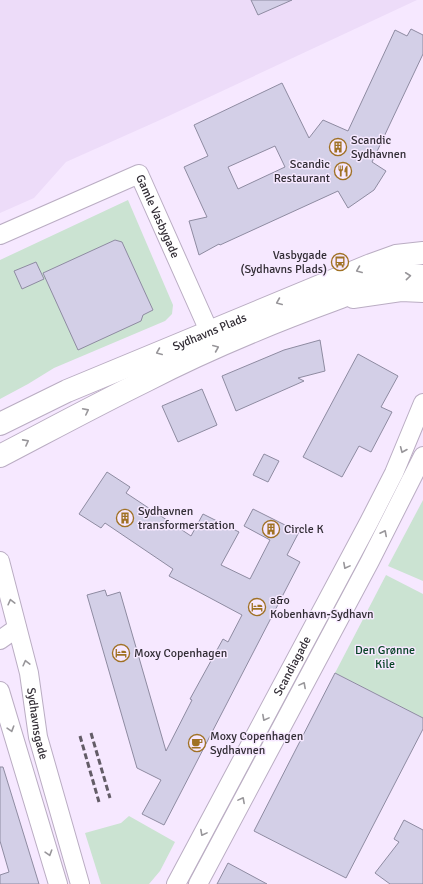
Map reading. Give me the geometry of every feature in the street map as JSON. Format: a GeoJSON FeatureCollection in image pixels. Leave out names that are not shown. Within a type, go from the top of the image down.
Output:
{"type":"FeatureCollection","features":[{"type":"Feature","properties":{"kind":"main road","name":"Sydhavns Plads"},"geometry":{"type":"LineString","coordinates":[[0,424],[67,391],[371,265],[396,256],[423,253]]}},
{"type":"Feature","properties":{"kind":"main road","name":"Sydhavns Plads"},"geometry":{"type":"LineString","coordinates":[[0,456],[145,380],[305,310],[383,281],[405,276],[423,276]]}},
{"type":"Feature","properties":{"kind":"street","name":"Gamle Vasbygade"},"geometry":{"type":"LineString","coordinates":[[0,235],[139,174],[209,331]]}},
{"type":"Feature","properties":{"kind":"street"},"geometry":{"type":"LineString","coordinates":[[305,310],[366,296],[401,292],[423,293]]}},
{"type":"Feature","properties":{"kind":"street","name":"Scandiagade"},"geometry":{"type":"LineString","coordinates":[[176,884],[369,522],[394,473],[423,402]]}},
{"type":"Feature","properties":{"kind":"street","name":"Scandiagade"},"geometry":{"type":"LineString","coordinates":[[198,884],[366,568],[423,456]]}},
{"type":"Feature","properties":{"kind":"street","name":"Sydhavnsgade"},"geometry":{"type":"LineString","coordinates":[[0,561],[9,628],[29,673],[38,737],[80,884]]}},
{"type":"Feature","properties":{"kind":"street"},"geometry":{"type":"LineString","coordinates":[[0,640],[9,628]]}},
{"type":"Feature","properties":{"kind":"street","name":"Sydhavnsgade"},"geometry":{"type":"LineString","coordinates":[[0,691],[58,884]]}},
{"type":"Feature","properties":{"kind":"shaded area"},"geometry":{"type":"Polygon","coordinates":[[[0,0],[417,0],[160,120],[66,162],[34,198],[0,213],[0,0]]]}},
{"type":"Feature","properties":{"kind":"green space"},"geometry":{"type":"Polygon","coordinates":[[[128,200],[173,305],[172,314],[165,321],[54,368],[0,399],[0,260],[128,200]]]}},
{"type":"Feature","properties":{"kind":"green space"},"geometry":{"type":"Polygon","coordinates":[[[423,500],[423,581],[388,566],[423,500]]]}},
{"type":"Feature","properties":{"kind":"green space","name":"Den Grønne Kile"},"geometry":{"type":"Polygon","coordinates":[[[386,575],[423,594],[423,718],[335,673],[386,575]]]}},
{"type":"Feature","properties":{"kind":"green space"},"geometry":{"type":"Polygon","coordinates":[[[129,816],[175,842],[160,871],[149,884],[101,884],[85,833],[121,823],[129,816]]]}},
{"type":"Feature","properties":{"kind":"building"},"geometry":{"type":"Polygon","coordinates":[[[251,0],[292,0],[258,15],[251,0]]]}},
{"type":"Feature","properties":{"kind":"building","name":"Scandic Sydhavnen"},"geometry":{"type":"Polygon","coordinates":[[[411,29],[423,35],[423,54],[372,162],[386,171],[374,190],[348,208],[338,191],[220,245],[219,244],[199,255],[189,221],[207,217],[184,167],[208,156],[194,125],[282,83],[309,138],[323,120],[348,131],[395,30],[407,36],[411,29]],[[275,146],[228,167],[238,189],[285,167],[275,146]]]}},
{"type":"Feature","properties":{"kind":"building"},"geometry":{"type":"Polygon","coordinates":[[[115,240],[122,242],[153,310],[143,315],[141,321],[78,350],[43,273],[115,240]]]}},
{"type":"Feature","properties":{"kind":"building"},"geometry":{"type":"Polygon","coordinates":[[[36,262],[44,279],[22,289],[14,271],[36,262]]]}},
{"type":"Feature","properties":{"kind":"building"},"geometry":{"type":"Polygon","coordinates":[[[320,340],[325,371],[298,378],[304,381],[236,411],[222,376],[284,350],[320,340]]]}},
{"type":"Feature","properties":{"kind":"building"},"geometry":{"type":"Polygon","coordinates":[[[358,354],[398,376],[381,407],[392,412],[371,452],[359,446],[342,477],[303,457],[358,354]]]}},
{"type":"Feature","properties":{"kind":"building"},"geometry":{"type":"Polygon","coordinates":[[[202,389],[217,425],[178,442],[162,406],[202,389]]]}},
{"type":"Feature","properties":{"kind":"building"},"geometry":{"type":"Polygon","coordinates":[[[264,454],[279,461],[268,482],[253,475],[264,454]]]}},
{"type":"Feature","properties":{"kind":"building"},"geometry":{"type":"Polygon","coordinates":[[[107,472],[130,487],[126,493],[191,536],[203,514],[239,532],[221,565],[250,579],[270,540],[244,526],[253,509],[299,532],[287,555],[300,562],[164,825],[142,814],[161,780],[137,768],[87,595],[105,590],[107,596],[120,592],[166,751],[192,700],[190,699],[223,639],[228,642],[242,615],[169,576],[173,569],[105,523],[101,528],[79,514],[107,472]]]}},
{"type":"Feature","properties":{"kind":"building"},"geometry":{"type":"Polygon","coordinates":[[[335,673],[423,718],[423,729],[346,878],[254,831],[335,673]]]}},
{"type":"Feature","properties":{"kind":"building"},"geometry":{"type":"Polygon","coordinates":[[[0,767],[3,767],[39,884],[0,884],[0,875],[9,872],[0,841],[0,767]]]}},
{"type":"Feature","properties":{"kind":"building"},"geometry":{"type":"Polygon","coordinates":[[[404,820],[423,830],[423,884],[390,884],[375,873],[399,842],[394,839],[404,820]]]}},
{"type":"Feature","properties":{"kind":"building"},"geometry":{"type":"Polygon","coordinates":[[[228,863],[267,884],[217,884],[228,863]]]}},
{"type":"Feature","properties":{"kind":"railway"},"geometry":{"type":"LineString","coordinates":[[91,733],[110,798]]}},
{"type":"Feature","properties":{"kind":"railway"},"geometry":{"type":"LineString","coordinates":[[80,736],[99,802]]}},
{"type":"Feature","properties":{"kind":"place","name":"Scandic Sydhavnen"},"geometry":{"type":"Point","coordinates":[338,147]}},
{"type":"Feature","properties":{"kind":"place","name":"Scandic Restaurant"},"geometry":{"type":"Point","coordinates":[343,171]}},
{"type":"Feature","properties":{"kind":"place","name":"Vasbygade (Sydhavns Plads)"},"geometry":{"type":"Point","coordinates":[340,262]}},
{"type":"Feature","properties":{"kind":"place","name":"Sydhavnen transformerstation"},"geometry":{"type":"Point","coordinates":[125,518]}},
{"type":"Feature","properties":{"kind":"place","name":"Circle K"},"geometry":{"type":"Point","coordinates":[271,529]}},
{"type":"Feature","properties":{"kind":"place","name":"a&o Kobenhavn-Sydhavn"},"geometry":{"type":"Point","coordinates":[257,607]}},
{"type":"Feature","properties":{"kind":"place","name":"Moxy Copenhagen"},"geometry":{"type":"Point","coordinates":[121,653]}},
{"type":"Feature","properties":{"kind":"place","name":"Moxy Copenhagen Sydhavnen"},"geometry":{"type":"Point","coordinates":[197,743]}}]}
